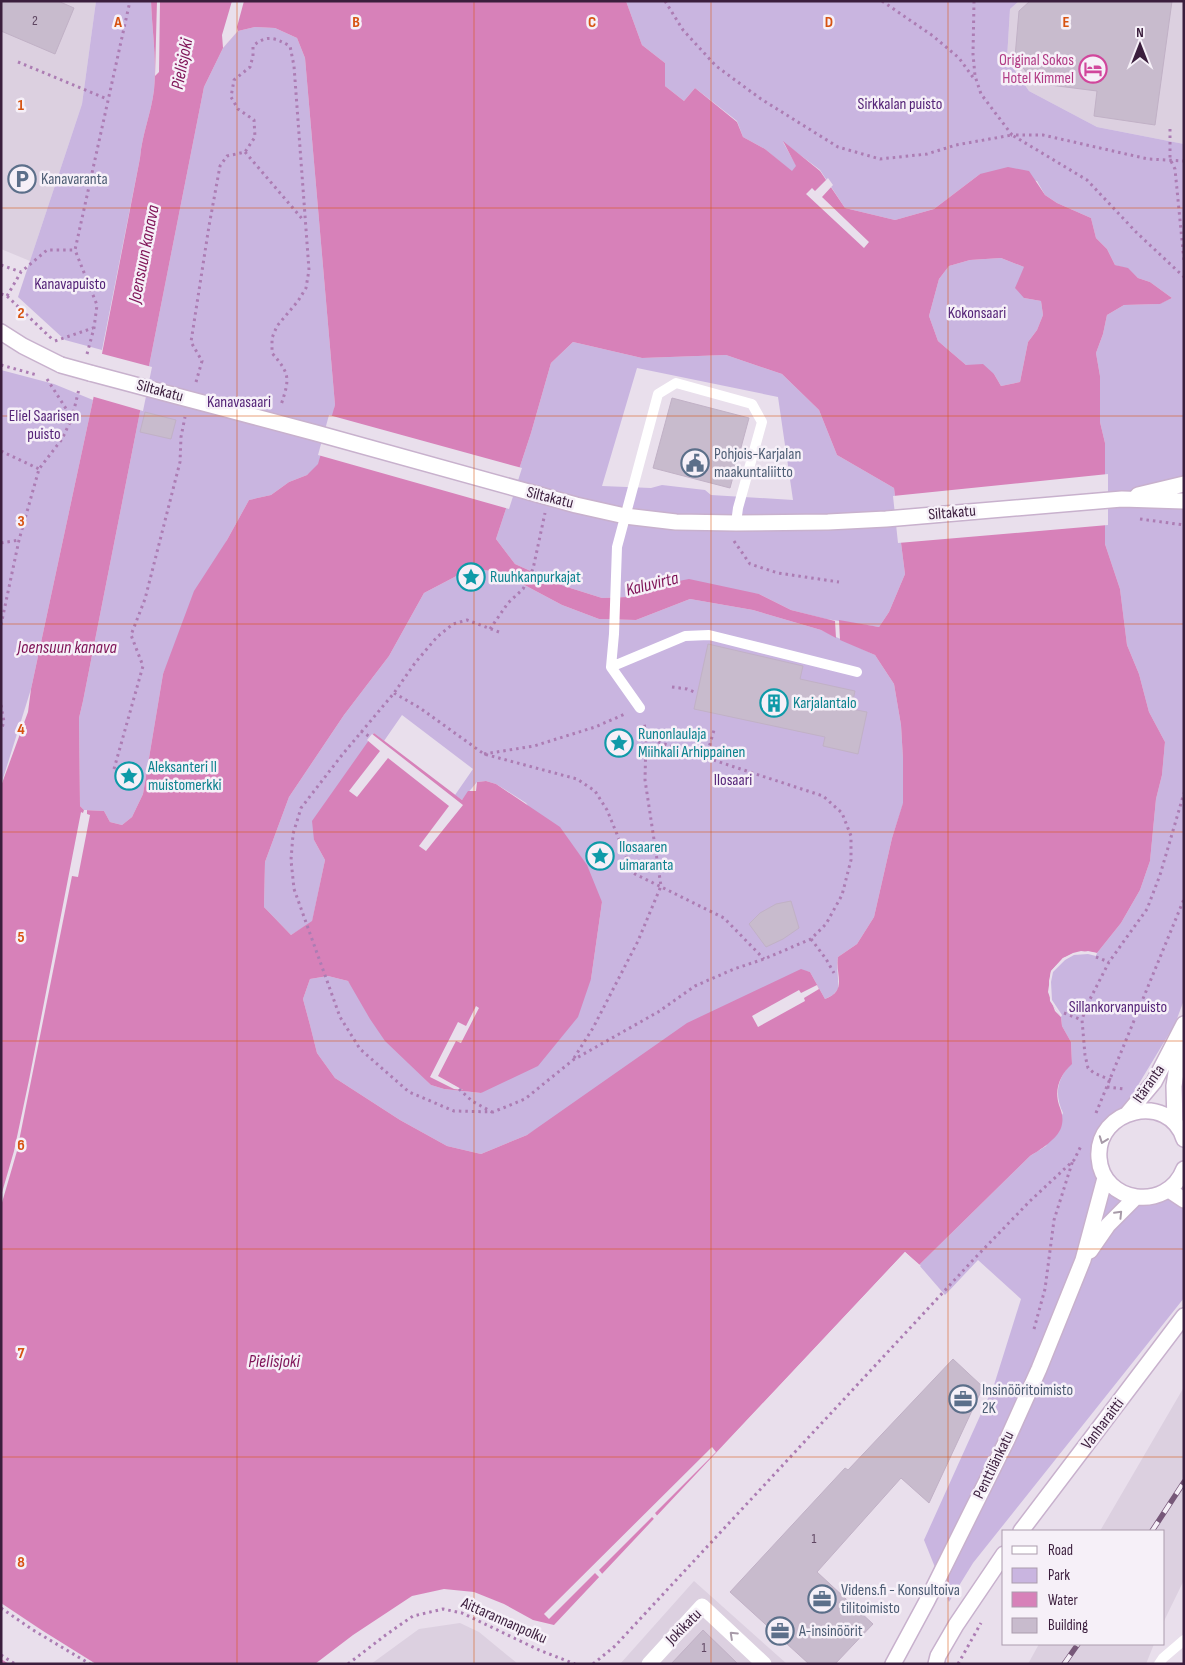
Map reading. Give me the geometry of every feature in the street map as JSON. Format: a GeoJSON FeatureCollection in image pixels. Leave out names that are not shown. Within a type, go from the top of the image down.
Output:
{"type":"FeatureCollection","features":[{"type":"Feature","properties":{"kind":"street","name":"Siltakatu"},"geometry":{"type":"LineString","coordinates":[[1,332],[23,346],[61,365],[316,433],[519,490],[625,516],[676,522],[736,524],[828,522],[886,519],[1122,499],[1184,501]]}},
{"type":"Feature","properties":{"kind":"street","name":"Siltakatu"},"geometry":{"type":"LineString","coordinates":[[1122,499],[1184,484]]}},
{"type":"Feature","properties":{"kind":"street","name":"Itäranta"},"geometry":{"type":"LineString","coordinates":[[1105,1178],[1099,1159],[1101,1140],[1112,1123],[1128,1112],[1154,1082],[1183,1026]]}},
{"type":"Feature","properties":{"kind":"street","name":"Itäranta"},"geometry":{"type":"LineString","coordinates":[[1174,1123],[1174,1086],[1183,1026]]}},
{"type":"Feature","properties":{"kind":"street"},"geometry":{"type":"LineString","coordinates":[[1128,1112],[1148,1110],[1162,1115],[1174,1123],[1184,1139]]}},
{"type":"Feature","properties":{"kind":"street"},"geometry":{"type":"LineString","coordinates":[[1105,1178],[1118,1191],[1135,1198],[1153,1197],[1169,1190],[1181,1177],[1184,1169]]}},
{"type":"Feature","properties":{"kind":"street","name":"Penttilänkatu"},"geometry":{"type":"LineString","coordinates":[[894,1664],[1007,1440],[1039,1369],[1083,1260],[1105,1178]]}},
{"type":"Feature","properties":{"kind":"street"},"geometry":{"type":"LineString","coordinates":[[1169,1190],[1184,1200]]}},
{"type":"Feature","properties":{"kind":"street","name":"Penttilänkatu"},"geometry":{"type":"LineString","coordinates":[[1083,1260],[1108,1225],[1135,1198]]}},
{"type":"Feature","properties":{"kind":"street","name":"Vanharaitti"},"geometry":{"type":"LineString","coordinates":[[1022,1530],[1184,1316]]}},
{"type":"Feature","properties":{"kind":"street"},"geometry":{"type":"LineString","coordinates":[[936,1664],[938,1656],[956,1625],[1002,1557]]}},
{"type":"Feature","properties":{"kind":"street","name":"Jokikatu"},"geometry":{"type":"LineString","coordinates":[[649,1664],[702,1606],[764,1664]]}},
{"type":"Feature","properties":{"kind":"lane"},"geometry":{"type":"LineString","coordinates":[[640,708],[611,667],[615,625],[617,548],[658,394],[676,383],[752,404],[762,422],[738,508],[736,524]]}},
{"type":"Feature","properties":{"kind":"lane"},"geometry":{"type":"LineString","coordinates":[[611,667],[685,636],[708,635],[856,672]]}},
{"type":"Feature","properties":{"kind":"lane"},"geometry":{"type":"LineString","coordinates":[[1159,1664],[1163,1658],[1184,1640]]}},
{"type":"Feature","properties":{"kind":"path"},"geometry":{"type":"LineString","coordinates":[[87,355],[94,328],[96,305],[75,250],[130,1]]}},
{"type":"Feature","properties":{"kind":"path"},"geometry":{"type":"LineString","coordinates":[[665,1],[682,30],[716,66],[761,99],[838,146],[880,159],[927,154],[1012,135],[1043,135],[1148,159],[1184,161]]}},
{"type":"Feature","properties":{"kind":"path"},"geometry":{"type":"LineString","coordinates":[[882,1],[933,36],[959,58],[977,82]]}},
{"type":"Feature","properties":{"kind":"path"},"geometry":{"type":"LineString","coordinates":[[974,1],[973,54],[977,82],[981,94],[1012,135],[1087,180],[1136,232],[1184,277]]}},
{"type":"Feature","properties":{"kind":"path"},"geometry":{"type":"LineString","coordinates":[[195,384],[202,361],[191,342],[220,166],[227,156],[245,152],[256,136],[254,120],[238,109],[231,97],[234,80],[250,67],[253,46],[261,39],[276,38],[290,46],[294,66],[309,270],[306,288],[298,301],[277,326],[272,338],[272,353],[284,367],[287,374],[285,393],[280,408]]}},
{"type":"Feature","properties":{"kind":"path"},"geometry":{"type":"LineString","coordinates":[[18,62],[107,99]]}},
{"type":"Feature","properties":{"kind":"path"},"geometry":{"type":"LineString","coordinates":[[1170,129],[1170,159],[1175,169],[1184,261]]}},
{"type":"Feature","properties":{"kind":"path"},"geometry":{"type":"LineString","coordinates":[[245,152],[304,221]]}},
{"type":"Feature","properties":{"kind":"path"},"geometry":{"type":"LineString","coordinates":[[7,296],[21,272],[47,250],[75,250]]}},
{"type":"Feature","properties":{"kind":"path"},"geometry":{"type":"LineString","coordinates":[[1,265],[21,272]]}},
{"type":"Feature","properties":{"kind":"path"},"geometry":{"type":"LineString","coordinates":[[1,294],[7,296],[60,345]]}},
{"type":"Feature","properties":{"kind":"path"},"geometry":{"type":"LineString","coordinates":[[55,342],[94,328]]}},
{"type":"Feature","properties":{"kind":"path"},"geometry":{"type":"LineString","coordinates":[[1,365],[52,379]]}},
{"type":"Feature","properties":{"kind":"path"},"geometry":{"type":"LineString","coordinates":[[46,377],[72,418]]}},
{"type":"Feature","properties":{"kind":"path"},"geometry":{"type":"LineString","coordinates":[[1,626],[19,540],[39,470],[62,439],[72,418],[81,382]]}},
{"type":"Feature","properties":{"kind":"path"},"geometry":{"type":"LineString","coordinates":[[114,769],[143,666],[131,635],[145,599],[180,462],[181,437],[186,414]]}},
{"type":"Feature","properties":{"kind":"path"},"geometry":{"type":"LineString","coordinates":[[1,451],[39,470]]}},
{"type":"Feature","properties":{"kind":"path"},"geometry":{"type":"LineString","coordinates":[[490,629],[508,603],[523,589],[533,568],[545,513]]}},
{"type":"Feature","properties":{"kind":"path"},"geometry":{"type":"LineString","coordinates":[[1131,518],[1184,525]]}},
{"type":"Feature","properties":{"kind":"path"},"geometry":{"type":"LineString","coordinates":[[1,543],[19,540]]}},
{"type":"Feature","properties":{"kind":"path"},"geometry":{"type":"LineString","coordinates":[[734,541],[750,564],[778,573],[839,582]]}},
{"type":"Feature","properties":{"kind":"path"},"geometry":{"type":"LineString","coordinates":[[499,632],[467,620],[453,624],[437,636],[394,693],[361,730],[301,808],[293,834],[291,860],[294,889],[340,1017],[360,1049],[409,1092],[454,1111],[493,1112],[525,1099],[573,1060],[658,1012],[694,986],[734,969],[764,960],[811,939],[826,924],[842,895],[851,860],[852,836],[842,813],[823,796],[646,738]]}},
{"type":"Feature","properties":{"kind":"path"},"geometry":{"type":"LineString","coordinates":[[672,687],[687,689],[697,693]]}},
{"type":"Feature","properties":{"kind":"path"},"geometry":{"type":"LineString","coordinates":[[394,693],[420,708],[484,754],[577,779],[595,791],[607,810],[633,873],[724,918],[764,960]]}},
{"type":"Feature","properties":{"kind":"path"},"geometry":{"type":"LineString","coordinates":[[1,705],[4,722],[1,730]]}},
{"type":"Feature","properties":{"kind":"path"},"geometry":{"type":"LineString","coordinates":[[484,754],[534,746],[595,727],[640,708],[646,738],[645,780],[661,886],[638,941],[593,1028],[573,1060]]}},
{"type":"Feature","properties":{"kind":"path"},"geometry":{"type":"LineString","coordinates":[[361,730],[370,737]]}},
{"type":"Feature","properties":{"kind":"path"},"geometry":{"type":"LineString","coordinates":[[706,758],[714,730]]}},
{"type":"Feature","properties":{"kind":"path"},"geometry":{"type":"LineString","coordinates":[[1111,1080],[1094,1073],[1088,1068],[1082,1020],[1086,1007],[1109,962],[1147,909],[1160,875],[1184,793]]}},
{"type":"Feature","properties":{"kind":"path"},"geometry":{"type":"LineString","coordinates":[[1096,1114],[1184,899]]}},
{"type":"Feature","properties":{"kind":"path"},"geometry":{"type":"LineString","coordinates":[[811,939],[834,973]]}},
{"type":"Feature","properties":{"kind":"path"},"geometry":{"type":"LineString","coordinates":[[1096,957],[1109,962]]}},
{"type":"Feature","properties":{"kind":"path"},"geometry":{"type":"LineString","coordinates":[[1064,1013],[1082,1020]]}},
{"type":"Feature","properties":{"kind":"path"},"geometry":{"type":"LineString","coordinates":[[459,1089],[472,1101],[493,1112]]}},
{"type":"Feature","properties":{"kind":"path"},"geometry":{"type":"LineString","coordinates":[[1032,1334],[1045,1289],[1054,1220],[1074,1160],[1085,1139]]}},
{"type":"Feature","properties":{"kind":"path"},"geometry":{"type":"LineString","coordinates":[[593,1664],[615,1646],[974,1259],[1030,1201],[1074,1160]]}},
{"type":"Feature","properties":{"kind":"path"},"geometry":{"type":"LineString","coordinates":[[1,1608],[33,1630],[90,1664]]}},
{"type":"Feature","properties":{"kind":"path","name":"Aittarannanpolku"},"geometry":{"type":"LineString","coordinates":[[348,1664],[413,1616],[443,1609],[462,1613],[539,1650],[575,1664]]}},
{"type":"Feature","properties":{"kind":"path"},"geometry":{"type":"LineString","coordinates":[[1,1654],[15,1664]]}},
{"type":"Feature","properties":{"kind":"shaded area"},"geometry":{"type":"Polygon","coordinates":[[[1,1],[96,1],[82,104],[30,261],[1,249],[1,1]]]}},
{"type":"Feature","properties":{"kind":"shaded area","name":"Original Sokos Hotel Kimmel"},"geometry":{"type":"Polygon","coordinates":[[[1019,1],[1184,1],[1184,144],[1097,127],[1029,91],[1007,59],[1010,9],[1019,1]]]}},
{"type":"Feature","properties":{"kind":"shaded area"},"geometry":{"type":"Polygon","coordinates":[[[1184,1387],[1184,1580],[1165,1619],[1165,1530],[1101,1530],[1184,1387]]]}},
{"type":"Feature","properties":{"kind":"shaded area"},"geometry":{"type":"Polygon","coordinates":[[[694,1581],[787,1664],[620,1664],[694,1581]]]}},
{"type":"Feature","properties":{"kind":"shaded area"},"geometry":{"type":"Polygon","coordinates":[[[460,1623],[479,1632],[518,1664],[371,1664],[419,1629],[460,1623]]]}},
{"type":"Feature","properties":{"kind":"shaded area"},"geometry":{"type":"Polygon","coordinates":[[[1038,1645],[1154,1645],[1146,1664],[1028,1664],[1038,1645]]]}},
{"type":"Feature","properties":{"kind":"green space","name":"Kanavapuisto"},"geometry":{"type":"Polygon","coordinates":[[[96,1],[151,1],[155,68],[153,99],[102,350],[65,340],[18,297],[82,104],[96,1]]]}},
{"type":"Feature","properties":{"kind":"green space"},"geometry":{"type":"Polygon","coordinates":[[[626,1],[1019,1],[1010,9],[1007,59],[1029,91],[1097,127],[1184,144],[1184,1000],[1175,1024],[1123,1110],[1107,1121],[1101,1180],[1133,1203],[1171,1199],[1184,1209],[1184,1298],[973,1563],[949,1602],[924,1540],[994,1385],[1021,1299],[978,1260],[945,1295],[919,1265],[1030,1156],[1046,1146],[1063,1113],[1058,1099],[1060,1080],[1072,1063],[1071,1042],[1062,1026],[1061,1017],[1050,1001],[1051,971],[1073,953],[1097,953],[1121,923],[1140,890],[1150,861],[1156,799],[1162,775],[1165,742],[1149,712],[1139,674],[1127,645],[1120,589],[1105,544],[1105,443],[1100,422],[1100,376],[1096,353],[1107,315],[1124,305],[1159,304],[1172,298],[1150,282],[1138,278],[1128,269],[1115,265],[1107,249],[1096,238],[1091,218],[1057,203],[1045,195],[1037,181],[980,174],[934,209],[895,220],[845,208],[820,170],[783,142],[797,167],[792,172],[765,149],[743,137],[737,121],[695,88],[684,101],[665,86],[665,63],[642,45],[626,1]]]}},
{"type":"Feature","properties":{"kind":"green space","name":"Kanavasaari"},"geometry":{"type":"Polygon","coordinates":[[[255,27],[275,28],[297,38],[305,58],[335,405],[324,464],[307,475],[289,482],[271,495],[249,500],[227,540],[163,674],[143,794],[132,817],[122,825],[110,822],[104,811],[84,810],[80,806],[79,718],[204,87],[223,48],[238,31],[255,27]]]}},
{"type":"Feature","properties":{"kind":"green space","name":"Kokonsaari"},"geometry":{"type":"Polygon","coordinates":[[[1001,258],[1024,267],[1024,298],[1041,301],[1043,315],[1037,330],[1028,342],[1020,382],[1001,386],[994,374],[966,365],[938,341],[929,316],[939,279],[949,266],[970,260],[1001,258]]]}},
{"type":"Feature","properties":{"kind":"green space"},"geometry":{"type":"Polygon","coordinates":[[[573,342],[642,358],[726,355],[782,374],[819,410],[837,455],[894,488],[905,574],[889,612],[879,627],[826,619],[791,610],[759,594],[653,586],[627,597],[602,598],[564,586],[515,564],[496,539],[531,433],[551,363],[573,342]],[[637,368],[602,486],[651,488],[662,485],[705,490],[711,495],[793,500],[778,397],[637,368]]]}},
{"type":"Feature","properties":{"kind":"green space","name":"Eliel Saarisen puisto"},"geometry":{"type":"Polygon","coordinates":[[[1,370],[54,384],[93,400],[31,689],[1,785],[1,370]]]}},
{"type":"Feature","properties":{"kind":"green space","name":"Ilosaari"},"geometry":{"type":"Polygon","coordinates":[[[484,570],[502,573],[562,605],[599,619],[636,620],[690,599],[753,610],[821,630],[875,655],[894,684],[901,725],[903,804],[892,838],[874,917],[857,944],[838,957],[838,989],[833,995],[825,999],[810,972],[801,970],[778,981],[527,1135],[481,1154],[447,1146],[400,1120],[335,1078],[317,1053],[303,999],[310,979],[328,976],[348,981],[431,1085],[444,1089],[481,1093],[591,979],[602,902],[526,803],[496,784],[486,781],[477,782],[462,800],[455,795],[473,769],[402,715],[384,741],[374,733],[314,840],[325,860],[312,922],[291,935],[264,907],[265,862],[289,797],[344,715],[389,656],[424,593],[466,571],[484,570]]]}},
{"type":"Feature","properties":{"kind":"water","name":"Pielisjoki"},"geometry":{"type":"Polygon","coordinates":[[[151,1],[626,1],[642,45],[665,63],[665,86],[684,101],[695,88],[737,122],[743,137],[765,149],[792,171],[796,166],[783,141],[820,171],[845,208],[895,220],[934,209],[980,174],[1008,167],[1029,171],[1045,195],[1057,203],[1091,218],[1096,238],[1107,249],[1115,265],[1128,268],[1138,278],[1150,282],[1172,298],[1160,304],[1124,305],[1107,315],[1096,353],[1100,376],[1100,422],[1105,443],[1105,544],[1120,589],[1127,645],[1139,674],[1149,712],[1165,742],[1162,775],[1156,799],[1150,861],[1140,890],[1121,923],[1097,953],[1088,951],[1063,958],[1051,971],[1048,992],[1055,1011],[1061,1017],[1062,1026],[1071,1042],[1072,1064],[1061,1078],[1057,1093],[1062,1113],[1061,1128],[1052,1140],[1030,1156],[919,1265],[905,1252],[554,1625],[533,1620],[504,1604],[474,1592],[444,1589],[412,1596],[353,1635],[315,1664],[1,1664],[1,786],[28,712],[31,689],[93,400],[143,141],[153,99],[155,68],[151,1]],[[255,27],[238,31],[223,48],[204,87],[79,718],[80,806],[84,810],[104,811],[110,822],[122,825],[132,817],[143,794],[163,674],[194,591],[227,540],[249,500],[271,495],[289,482],[307,475],[318,464],[335,405],[305,58],[297,38],[275,28],[255,27]],[[1001,258],[970,260],[949,266],[939,279],[929,316],[938,341],[966,365],[983,364],[994,374],[1001,386],[1020,382],[1028,342],[1037,330],[1043,315],[1041,301],[1024,298],[1015,288],[1024,267],[1001,258]],[[573,342],[551,363],[531,433],[496,539],[515,564],[564,586],[602,598],[627,597],[653,586],[689,579],[759,594],[791,610],[835,621],[836,638],[821,630],[753,610],[690,599],[636,620],[599,619],[562,605],[502,573],[484,570],[466,571],[424,593],[389,656],[344,715],[289,797],[265,862],[264,907],[291,935],[312,921],[325,860],[314,840],[312,821],[374,733],[462,800],[468,791],[476,791],[477,782],[486,781],[496,784],[560,827],[587,865],[602,902],[591,979],[578,1017],[538,1066],[481,1093],[444,1089],[431,1085],[385,1041],[348,981],[328,976],[310,979],[303,999],[317,1053],[335,1078],[400,1120],[447,1146],[481,1154],[527,1135],[687,1023],[801,969],[810,972],[825,999],[832,995],[838,987],[839,981],[838,957],[857,944],[874,917],[892,838],[903,803],[901,725],[894,684],[875,655],[840,640],[839,620],[879,627],[889,612],[905,574],[894,488],[837,455],[819,410],[782,374],[726,355],[642,358],[573,342]]]}},
{"type":"Feature","properties":{"kind":"pier"},"geometry":{"type":"Polygon","coordinates":[[[157,1],[160,1],[159,72],[155,76],[157,1]]]}},
{"type":"Feature","properties":{"kind":"pier"},"geometry":{"type":"Polygon","coordinates":[[[232,1],[244,1],[237,27],[238,31],[223,48],[222,35],[232,1]]]}},
{"type":"Feature","properties":{"kind":"pier"},"geometry":{"type":"Polygon","coordinates":[[[828,178],[833,185],[822,197],[869,242],[864,248],[806,194],[812,188],[815,191],[828,178]]]}},
{"type":"Feature","properties":{"kind":"pier"},"geometry":{"type":"Polygon","coordinates":[[[99,353],[152,367],[143,411],[91,396],[99,353]]]}},
{"type":"Feature","properties":{"kind":"pier"},"geometry":{"type":"Polygon","coordinates":[[[329,415],[522,468],[509,509],[318,455],[329,415]]]}},
{"type":"Feature","properties":{"kind":"pier"},"geometry":{"type":"Polygon","coordinates":[[[1108,474],[1108,525],[898,543],[893,496],[1108,474]]]}},
{"type":"Feature","properties":{"kind":"pier"},"geometry":{"type":"Polygon","coordinates":[[[372,734],[463,805],[426,851],[419,846],[449,806],[388,758],[357,797],[349,791],[380,751],[367,740],[372,734]]]}},
{"type":"Feature","properties":{"kind":"pier"},"geometry":{"type":"Polygon","coordinates":[[[84,810],[87,810],[87,814],[90,815],[78,877],[72,876],[17,1151],[1,1206],[1,1196],[14,1151],[29,1080],[81,812],[83,813],[84,810]]]}},
{"type":"Feature","properties":{"kind":"pier"},"geometry":{"type":"Polygon","coordinates":[[[1081,951],[1097,953],[1096,956],[1088,954],[1074,955],[1065,960],[1053,972],[1051,982],[1052,1000],[1062,1015],[1061,1017],[1050,1001],[1049,981],[1051,971],[1063,958],[1081,951]]]}},
{"type":"Feature","properties":{"kind":"pier"},"geometry":{"type":"Polygon","coordinates":[[[817,985],[819,989],[804,998],[805,1001],[758,1027],[752,1016],[799,990],[801,993],[817,985]]]}},
{"type":"Feature","properties":{"kind":"pier"},"geometry":{"type":"Polygon","coordinates":[[[476,1006],[479,1008],[461,1043],[456,1041],[438,1076],[463,1090],[454,1089],[430,1077],[458,1022],[466,1026],[476,1006]]]}},
{"type":"Feature","properties":{"kind":"pier"},"geometry":{"type":"Polygon","coordinates":[[[905,1252],[921,1266],[918,1267],[905,1255],[725,1448],[723,1446],[905,1252]]]}},
{"type":"Feature","properties":{"kind":"pier"},"geometry":{"type":"Polygon","coordinates":[[[712,1447],[716,1452],[655,1513],[659,1518],[656,1521],[652,1517],[599,1570],[604,1576],[601,1579],[595,1573],[549,1619],[544,1614],[712,1447]]]}},
{"type":"Feature","properties":{"kind":"pier"},"geometry":{"type":"Polygon","coordinates":[[[1,1603],[96,1664],[9,1664],[1,1659],[1,1603]]]}},
{"type":"Feature","properties":{"kind":"building"},"geometry":{"type":"Polygon","coordinates":[[[1,1],[58,1],[74,8],[55,54],[1,31],[1,1]]]}},
{"type":"Feature","properties":{"kind":"building","name":"Original Sokos Hotel Kimmel"},"geometry":{"type":"Polygon","coordinates":[[[1030,1],[1172,1],[1155,125],[1094,116],[1097,91],[1033,81],[1015,57],[1019,11],[1030,1]]]}},
{"type":"Feature","properties":{"kind":"building"},"geometry":{"type":"Polygon","coordinates":[[[672,398],[749,418],[730,488],[653,468],[672,398]]]}},
{"type":"Feature","properties":{"kind":"building"},"geometry":{"type":"Polygon","coordinates":[[[145,412],[176,420],[171,439],[140,432],[145,412]]]}},
{"type":"Feature","properties":{"kind":"building","name":"Karjalantalo"},"geometry":{"type":"Polygon","coordinates":[[[708,644],[803,666],[800,679],[855,691],[851,709],[867,712],[858,754],[823,746],[825,737],[694,709],[708,644]]]}},
{"type":"Feature","properties":{"kind":"building"},"geometry":{"type":"Polygon","coordinates":[[[791,901],[799,928],[783,939],[766,947],[749,924],[760,913],[776,904],[791,901]]]}},
{"type":"Feature","properties":{"kind":"building"},"geometry":{"type":"Polygon","coordinates":[[[953,1359],[983,1387],[929,1503],[901,1478],[817,1572],[873,1624],[835,1664],[809,1664],[730,1592],[845,1468],[848,1470],[953,1359]]]}},
{"type":"Feature","properties":{"kind":"building"},"geometry":{"type":"Polygon","coordinates":[[[703,1630],[738,1664],[671,1664],[703,1630]]]}},
{"type":"Feature","properties":{"kind":"railway"},"geometry":{"type":"LineString","coordinates":[[1153,1530],[1184,1482]]}},
{"type":"Feature","properties":{"kind":"railway"},"geometry":{"type":"LineString","coordinates":[[1064,1664],[1077,1645]]}},
{"type":"Feature","properties":{"kind":"place","name":"Original Sokos Hotel Kimmel"},"geometry":{"type":"Point","coordinates":[1093,69]}},
{"type":"Feature","properties":{"kind":"place","name":"Kanavaranta"},"geometry":{"type":"Point","coordinates":[22,179]}},
{"type":"Feature","properties":{"kind":"place","name":"Pohjois-Karjalan maakuntaliitto"},"geometry":{"type":"Point","coordinates":[695,463]}},
{"type":"Feature","properties":{"kind":"place","name":"Ruuhkanpurkajat"},"geometry":{"type":"Point","coordinates":[471,577]}},
{"type":"Feature","properties":{"kind":"place","name":"Karjalantalo"},"geometry":{"type":"Point","coordinates":[774,703]}},
{"type":"Feature","properties":{"kind":"place","name":"Runonlaulaja Miihkali Arhippainen"},"geometry":{"type":"Point","coordinates":[619,743]}},
{"type":"Feature","properties":{"kind":"place","name":"Aleksanteri II muistomerkki"},"geometry":{"type":"Point","coordinates":[129,776]}},
{"type":"Feature","properties":{"kind":"place","name":"Ilosaaren uimaranta"},"geometry":{"type":"Point","coordinates":[600,856]}},
{"type":"Feature","properties":{"kind":"place","name":"Insinööritoimisto 2K"},"geometry":{"type":"Point","coordinates":[963,1399]}},
{"type":"Feature","properties":{"kind":"place","name":"Videns.fi - Konsultoiva tilitoimisto"},"geometry":{"type":"Point","coordinates":[822,1599]}},
{"type":"Feature","properties":{"kind":"place","name":"A-insinöörit"},"geometry":{"type":"Point","coordinates":[780,1631]}},
{"type":"Feature","properties":{"kind":"park label","name":"Sirkkalan puisto"},"geometry":{"type":"Point","coordinates":[900,104]}},
{"type":"Feature","properties":{"kind":"park label","name":"Sillankorvanpuisto"},"geometry":{"type":"Point","coordinates":[1118,1007]}},
{"type":"Feature","properties":{"kind":"water label","name":"Joensuun kanava"},"geometry":{"type":"Point","coordinates":[144,254]}},
{"type":"Feature","properties":{"kind":"water label","name":"Kaluvirta"},"geometry":{"type":"Point","coordinates":[652,584]}},
{"type":"Feature","properties":{"kind":"water label","name":"Joensuun kanava"},"geometry":{"type":"Point","coordinates":[67,647]}}]}
